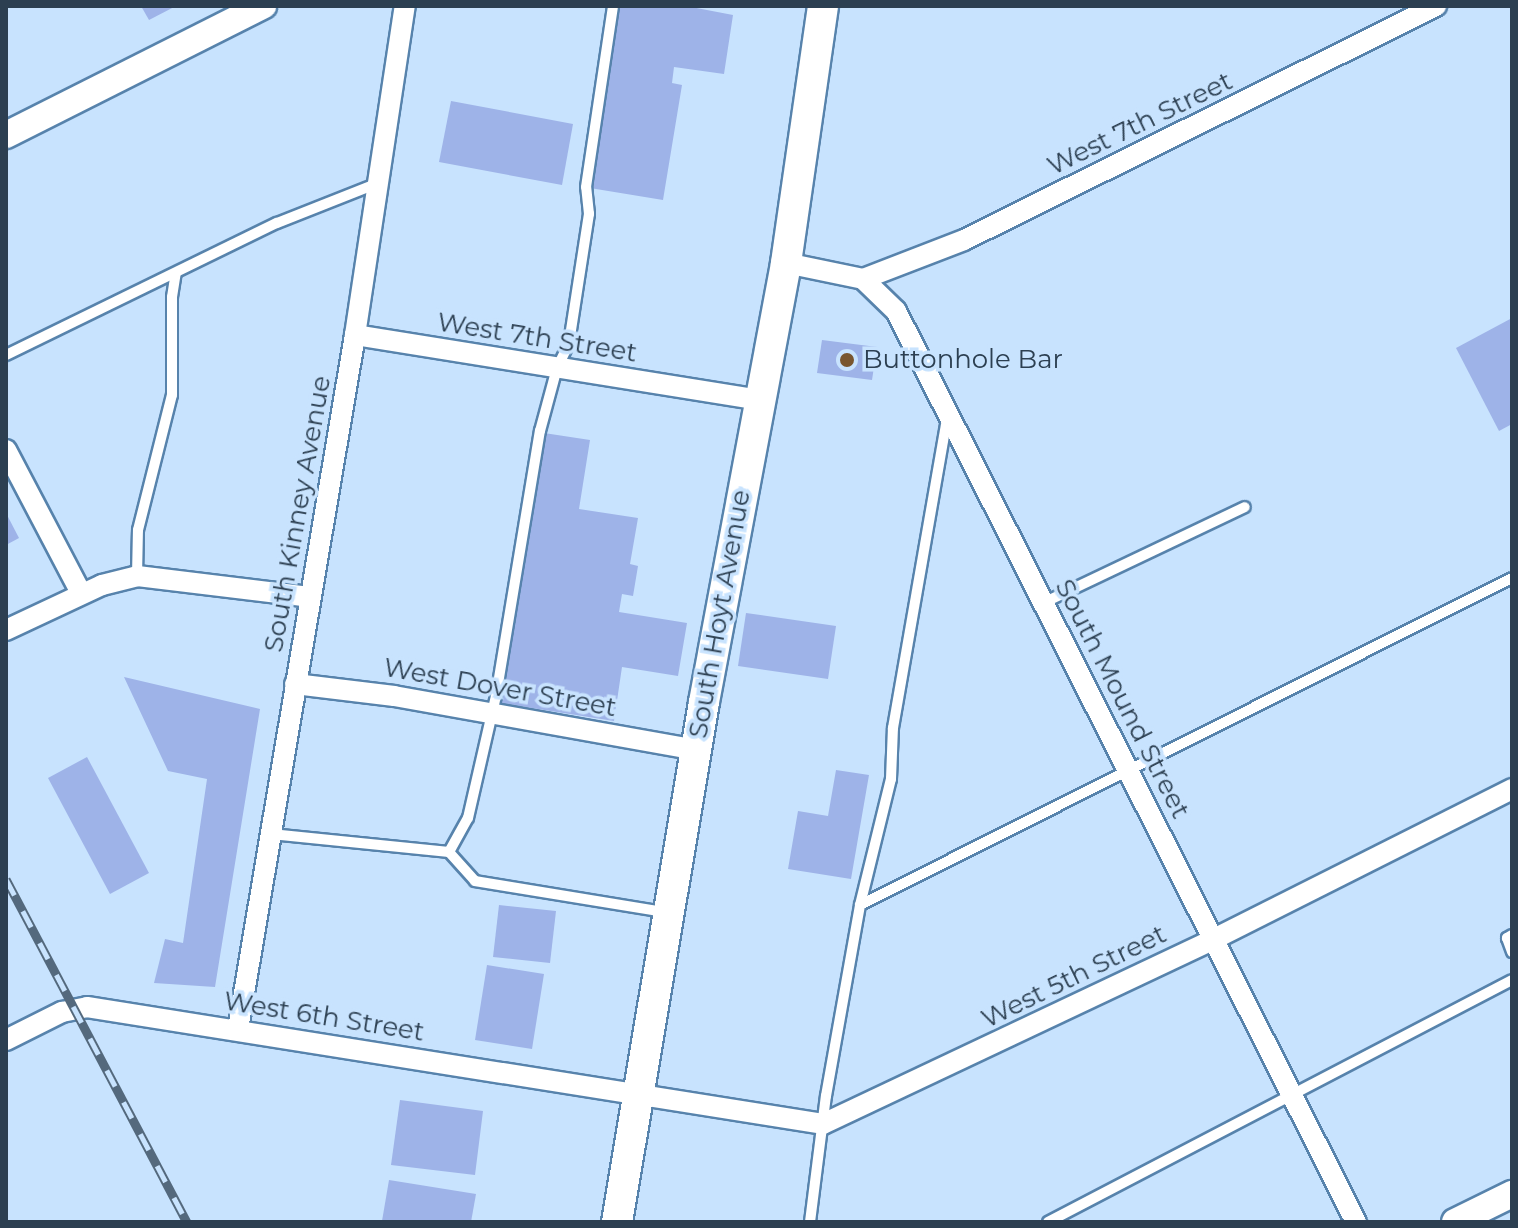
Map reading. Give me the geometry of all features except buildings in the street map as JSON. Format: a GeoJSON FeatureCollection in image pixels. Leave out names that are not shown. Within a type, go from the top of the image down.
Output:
{"type":"FeatureCollection","features":[{"type":"Feature","properties":{"kind":"main road","name":"South Hoyt Avenue"},"geometry":{"type":"LineString","coordinates":[[617,1222],[696,750],[786,263],[823,6]]}},
{"type":"Feature","properties":{"kind":"street"},"geometry":{"type":"LineString","coordinates":[[6,135],[263,6]]}},
{"type":"Feature","properties":{"kind":"street","name":"South Kinney Avenue"},"geometry":{"type":"LineString","coordinates":[[238,1029],[355,335],[405,6]]}},
{"type":"Feature","properties":{"kind":"street","name":"West 7th Street"},"geometry":{"type":"LineString","coordinates":[[863,279],[964,240],[1436,6]]}},
{"type":"Feature","properties":{"kind":"street"},"geometry":{"type":"LineString","coordinates":[[786,263],[863,279]]}},
{"type":"Feature","properties":{"kind":"street","name":"South Mound Street"},"geometry":{"type":"LineString","coordinates":[[863,279],[896,311],[949,410],[1289,1094],[1356,1222]]}},
{"type":"Feature","properties":{"kind":"street","name":"West 7th Street"},"geometry":{"type":"LineString","coordinates":[[355,335],[759,400]]}},
{"type":"Feature","properties":{"kind":"street"},"geometry":{"type":"LineString","coordinates":[[6,450],[81,593]]}},
{"type":"Feature","properties":{"kind":"street"},"geometry":{"type":"LineString","coordinates":[[6,630],[81,593],[137,576],[310,597]]}},
{"type":"Feature","properties":{"kind":"street","name":"West Dover Street"},"geometry":{"type":"LineString","coordinates":[[295,684],[394,696],[696,750]]}},
{"type":"Feature","properties":{"kind":"street","name":"West 5th Street"},"geometry":{"type":"LineString","coordinates":[[823,1124],[1214,939],[1512,789]]}},
{"type":"Feature","properties":{"kind":"street","name":"West 6th Street"},"geometry":{"type":"LineString","coordinates":[[6,1040],[74,1007],[238,1029],[639,1096]]}},
{"type":"Feature","properties":{"kind":"street"},"geometry":{"type":"LineString","coordinates":[[639,1096],[823,1124]]}},
{"type":"Feature","properties":{"kind":"street"},"geometry":{"type":"LineString","coordinates":[[1455,1222],[1512,1194]]}},
{"type":"Feature","properties":{"kind":"lane"},"geometry":{"type":"LineString","coordinates":[[449,852],[468,818],[496,696],[529,486],[557,368],[569,343],[589,214],[586,187],[613,6]]}},
{"type":"Feature","properties":{"kind":"lane"},"geometry":{"type":"LineString","coordinates":[[6,355],[277,223],[378,183]]}},
{"type":"Feature","properties":{"kind":"lane"},"geometry":{"type":"LineString","coordinates":[[137,576],[138,530],[172,395],[172,297],[176,273]]}},
{"type":"Feature","properties":{"kind":"lane"},"geometry":{"type":"LineString","coordinates":[[810,1222],[823,1124],[860,905],[891,779],[893,728],[949,410]]}},
{"type":"Feature","properties":{"kind":"lane"},"geometry":{"type":"LineString","coordinates":[[1045,602],[1245,507]]}},
{"type":"Feature","properties":{"kind":"lane"},"geometry":{"type":"LineString","coordinates":[[860,905],[1512,578]]}},
{"type":"Feature","properties":{"kind":"lane"},"geometry":{"type":"LineString","coordinates":[[271,834],[449,852],[475,881],[670,914]]}},
{"type":"Feature","properties":{"kind":"lane"},"geometry":{"type":"LineString","coordinates":[[1512,935],[1507,938],[1512,952]]}},
{"type":"Feature","properties":{"kind":"lane"},"geometry":{"type":"LineString","coordinates":[[1048,1222],[1512,980]]}},
{"type":"Feature","properties":{"kind":"railway"},"geometry":{"type":"LineString","coordinates":[[6,879],[187,1222]]}},
{"type":"Feature","properties":{"kind":"place","name":"Buttonhole Bar"},"geometry":{"type":"Point","coordinates":[847,360]}}]}
